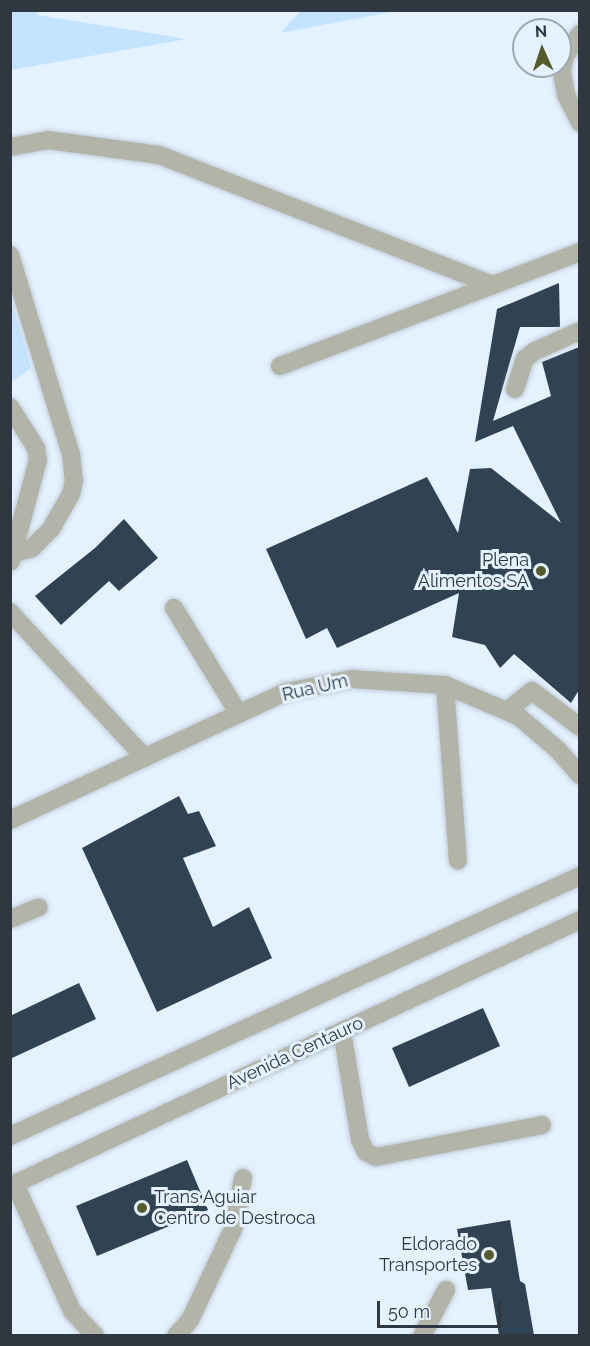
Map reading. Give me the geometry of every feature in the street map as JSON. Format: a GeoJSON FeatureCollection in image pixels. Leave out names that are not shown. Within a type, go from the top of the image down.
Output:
{"type":"FeatureCollection","features":[{"type":"Feature","properties":{"kind":"street"},"geometry":{"type":"LineString","coordinates":[[578,37],[564,58],[562,72],[566,95],[579,123]]}},
{"type":"Feature","properties":{"kind":"street"},"geometry":{"type":"LineString","coordinates":[[10,147],[48,140],[159,156],[492,285]]}},
{"type":"Feature","properties":{"kind":"street"},"geometry":{"type":"LineString","coordinates":[[280,366],[579,252]]}},
{"type":"Feature","properties":{"kind":"street"},"geometry":{"type":"LineString","coordinates":[[10,255],[71,454],[74,481],[71,494],[51,529],[32,548],[12,558]]}},
{"type":"Feature","properties":{"kind":"street"},"geometry":{"type":"LineString","coordinates":[[515,389],[525,359],[579,331]]}},
{"type":"Feature","properties":{"kind":"street"},"geometry":{"type":"LineString","coordinates":[[10,407],[36,448],[38,460],[12,558]]}},
{"type":"Feature","properties":{"kind":"street"},"geometry":{"type":"LineString","coordinates":[[174,608],[239,714]]}},
{"type":"Feature","properties":{"kind":"street"},"geometry":{"type":"LineString","coordinates":[[10,612],[145,758]]}},
{"type":"Feature","properties":{"kind":"street","name":"Rua Um"},"geometry":{"type":"LineString","coordinates":[[10,820],[286,692],[351,679],[445,685],[507,711],[558,750],[579,775]]}},
{"type":"Feature","properties":{"kind":"street"},"geometry":{"type":"LineString","coordinates":[[445,685],[458,861]]}},
{"type":"Feature","properties":{"kind":"street"},"geometry":{"type":"LineString","coordinates":[[507,711],[532,691],[579,727]]}},
{"type":"Feature","properties":{"kind":"street"},"geometry":{"type":"LineString","coordinates":[[10,1136],[579,876]]}},
{"type":"Feature","properties":{"kind":"street"},"geometry":{"type":"LineString","coordinates":[[10,919],[39,907]]}},
{"type":"Feature","properties":{"kind":"street","name":"Avenida Centauro"},"geometry":{"type":"LineString","coordinates":[[13,1185],[579,920]]}},
{"type":"Feature","properties":{"kind":"street"},"geometry":{"type":"LineString","coordinates":[[342,1031],[360,1140],[366,1152],[376,1157],[542,1125]]}},
{"type":"Feature","properties":{"kind":"street"},"geometry":{"type":"LineString","coordinates":[[176,1335],[190,1320],[233,1229],[243,1178]]}},
{"type":"Feature","properties":{"kind":"street"},"geometry":{"type":"LineString","coordinates":[[13,1185],[72,1311],[95,1335]]}},
{"type":"Feature","properties":{"kind":"street"},"geometry":{"type":"LineString","coordinates":[[422,1335],[446,1290]]}},
{"type":"Feature","properties":{"kind":"shaded area"},"geometry":{"type":"Polygon","coordinates":[[[11,10],[37,11],[37,15],[187,39],[11,70],[11,10]]]}},
{"type":"Feature","properties":{"kind":"shaded area"},"geometry":{"type":"Polygon","coordinates":[[[301,10],[397,11],[280,33],[301,10]]]}},
{"type":"Feature","properties":{"kind":"shaded area"},"geometry":{"type":"Polygon","coordinates":[[[11,300],[31,368],[10,382],[11,300]]]}},
{"type":"Feature","properties":{"kind":"building"},"geometry":{"type":"Polygon","coordinates":[[[559,283],[560,327],[520,327],[493,421],[551,396],[542,362],[579,347],[579,690],[571,703],[514,654],[500,668],[485,645],[452,637],[459,593],[337,648],[327,628],[306,639],[266,549],[427,477],[458,533],[470,469],[491,468],[561,523],[513,426],[475,442],[497,309],[559,283]]]}},
{"type":"Feature","properties":{"kind":"building"},"geometry":{"type":"Polygon","coordinates":[[[124,519],[158,558],[119,591],[109,581],[61,625],[35,596],[95,548],[124,519]]]}},
{"type":"Feature","properties":{"kind":"building"},"geometry":{"type":"Polygon","coordinates":[[[179,796],[188,814],[199,811],[216,846],[183,858],[213,927],[249,907],[272,958],[157,1012],[82,848],[179,796]]]}},
{"type":"Feature","properties":{"kind":"building"},"geometry":{"type":"Polygon","coordinates":[[[79,983],[96,1019],[10,1059],[10,1016],[79,983]]]}},
{"type":"Feature","properties":{"kind":"building"},"geometry":{"type":"Polygon","coordinates":[[[483,1008],[500,1046],[409,1087],[392,1048],[483,1008]]]}},
{"type":"Feature","properties":{"kind":"building","name":"Trans Aguiar Centro de Destroca"},"geometry":{"type":"Polygon","coordinates":[[[187,1160],[208,1210],[97,1256],[76,1206],[187,1160]]]}},
{"type":"Feature","properties":{"kind":"building","name":"Eldorado Transportes"},"geometry":{"type":"Polygon","coordinates":[[[510,1220],[520,1281],[525,1284],[534,1335],[499,1335],[491,1288],[468,1290],[457,1229],[510,1220]]]}},
{"type":"Feature","properties":{"kind":"place","name":"Plena Alimentos SA"},"geometry":{"type":"Point","coordinates":[541,571]}},
{"type":"Feature","properties":{"kind":"place","name":"Trans Aguiar Centro de Destroca"},"geometry":{"type":"Point","coordinates":[142,1208]}},
{"type":"Feature","properties":{"kind":"place","name":"Eldorado Transportes"},"geometry":{"type":"Point","coordinates":[489,1255]}}]}
